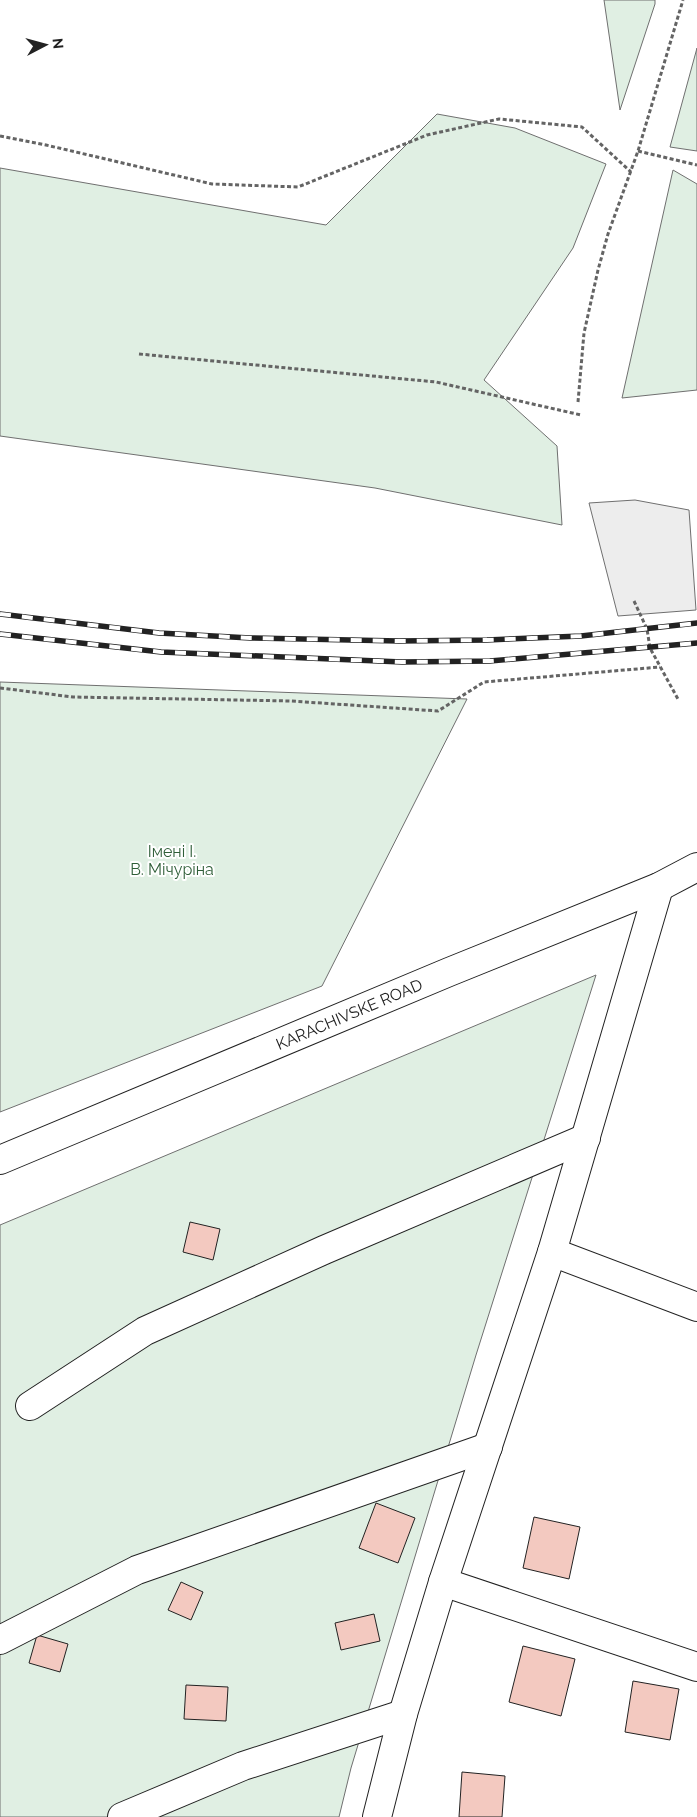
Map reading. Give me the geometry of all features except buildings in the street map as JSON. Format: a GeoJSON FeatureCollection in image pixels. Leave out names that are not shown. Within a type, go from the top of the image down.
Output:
{"type":"FeatureCollection","features":[{"type":"Feature","properties":{"kind":"street","name":"KARACHIVSKE ROAD"},"geometry":{"type":"LineString","coordinates":[[0,1160],[449,972],[659,887],[697,867]]}},
{"type":"Feature","properties":{"kind":"street"},"geometry":{"type":"LineString","coordinates":[[377,1817],[403,1714],[442,1582],[552,1252],[659,887]]}},
{"type":"Feature","properties":{"kind":"street"},"geometry":{"type":"LineString","coordinates":[[30,1406],[145,1330],[324,1250],[586,1138]]}},
{"type":"Feature","properties":{"kind":"street"},"geometry":{"type":"LineString","coordinates":[[552,1252],[697,1307]]}},
{"type":"Feature","properties":{"kind":"street"},"geometry":{"type":"LineString","coordinates":[[0,1640],[137,1570],[488,1447]]}},
{"type":"Feature","properties":{"kind":"street"},"geometry":{"type":"LineString","coordinates":[[442,1582],[697,1667]]}},
{"type":"Feature","properties":{"kind":"street"},"geometry":{"type":"LineString","coordinates":[[122,1817],[243,1766],[403,1714]]}},
{"type":"Feature","properties":{"kind":"path"},"geometry":{"type":"LineString","coordinates":[[578,402],[584,333],[598,270],[608,234],[638,151],[683,0]]}},
{"type":"Feature","properties":{"kind":"path"},"geometry":{"type":"LineString","coordinates":[[0,136],[212,184],[298,187],[427,135],[499,119],[582,127],[631,172]]}},
{"type":"Feature","properties":{"kind":"path"},"geometry":{"type":"LineString","coordinates":[[638,151],[697,165]]}},
{"type":"Feature","properties":{"kind":"path"},"geometry":{"type":"LineString","coordinates":[[140,354],[436,382],[581,415]]}},
{"type":"Feature","properties":{"kind":"path"},"geometry":{"type":"LineString","coordinates":[[634,601],[647,629],[650,648],[679,701]]}},
{"type":"Feature","properties":{"kind":"path"},"geometry":{"type":"LineString","coordinates":[[0,688],[73,697],[291,701],[438,711],[484,682],[660,667]]}},
{"type":"Feature","properties":{"kind":"green space"},"geometry":{"type":"Polygon","coordinates":[[[604,0],[655,0],[620,110],[604,0]]]}},
{"type":"Feature","properties":{"kind":"green space"},"geometry":{"type":"Polygon","coordinates":[[[697,48],[697,151],[670,147],[697,48]]]}},
{"type":"Feature","properties":{"kind":"green space"},"geometry":{"type":"Polygon","coordinates":[[[437,114],[515,128],[606,164],[573,248],[484,380],[557,446],[562,525],[375,488],[0,436],[0,168],[326,225],[437,114]]]}},
{"type":"Feature","properties":{"kind":"green space"},"geometry":{"type":"Polygon","coordinates":[[[673,170],[697,184],[697,390],[622,398],[673,170]]]}},
{"type":"Feature","properties":{"kind":"green space","name":"Імені І. В. Мічуріна"},"geometry":{"type":"Polygon","coordinates":[[[0,682],[467,699],[322,986],[0,1112],[0,682]]]}},
{"type":"Feature","properties":{"kind":"green space"},"geometry":{"type":"Polygon","coordinates":[[[596,975],[476,1355],[351,1768],[339,1817],[0,1817],[0,1225],[596,975]]]}},
{"type":"Feature","properties":{"kind":"shaded area"},"geometry":{"type":"Polygon","coordinates":[[[635,500],[689,510],[696,610],[618,616],[589,503],[635,500]]]}},
{"type":"Feature","properties":{"kind":"railway"},"geometry":{"type":"LineString","coordinates":[[0,614],[159,633],[250,638],[399,641],[581,636],[697,623]]}},
{"type":"Feature","properties":{"kind":"railway"},"geometry":{"type":"LineString","coordinates":[[0,634],[161,652],[402,662],[490,661],[697,643]]}}]}
